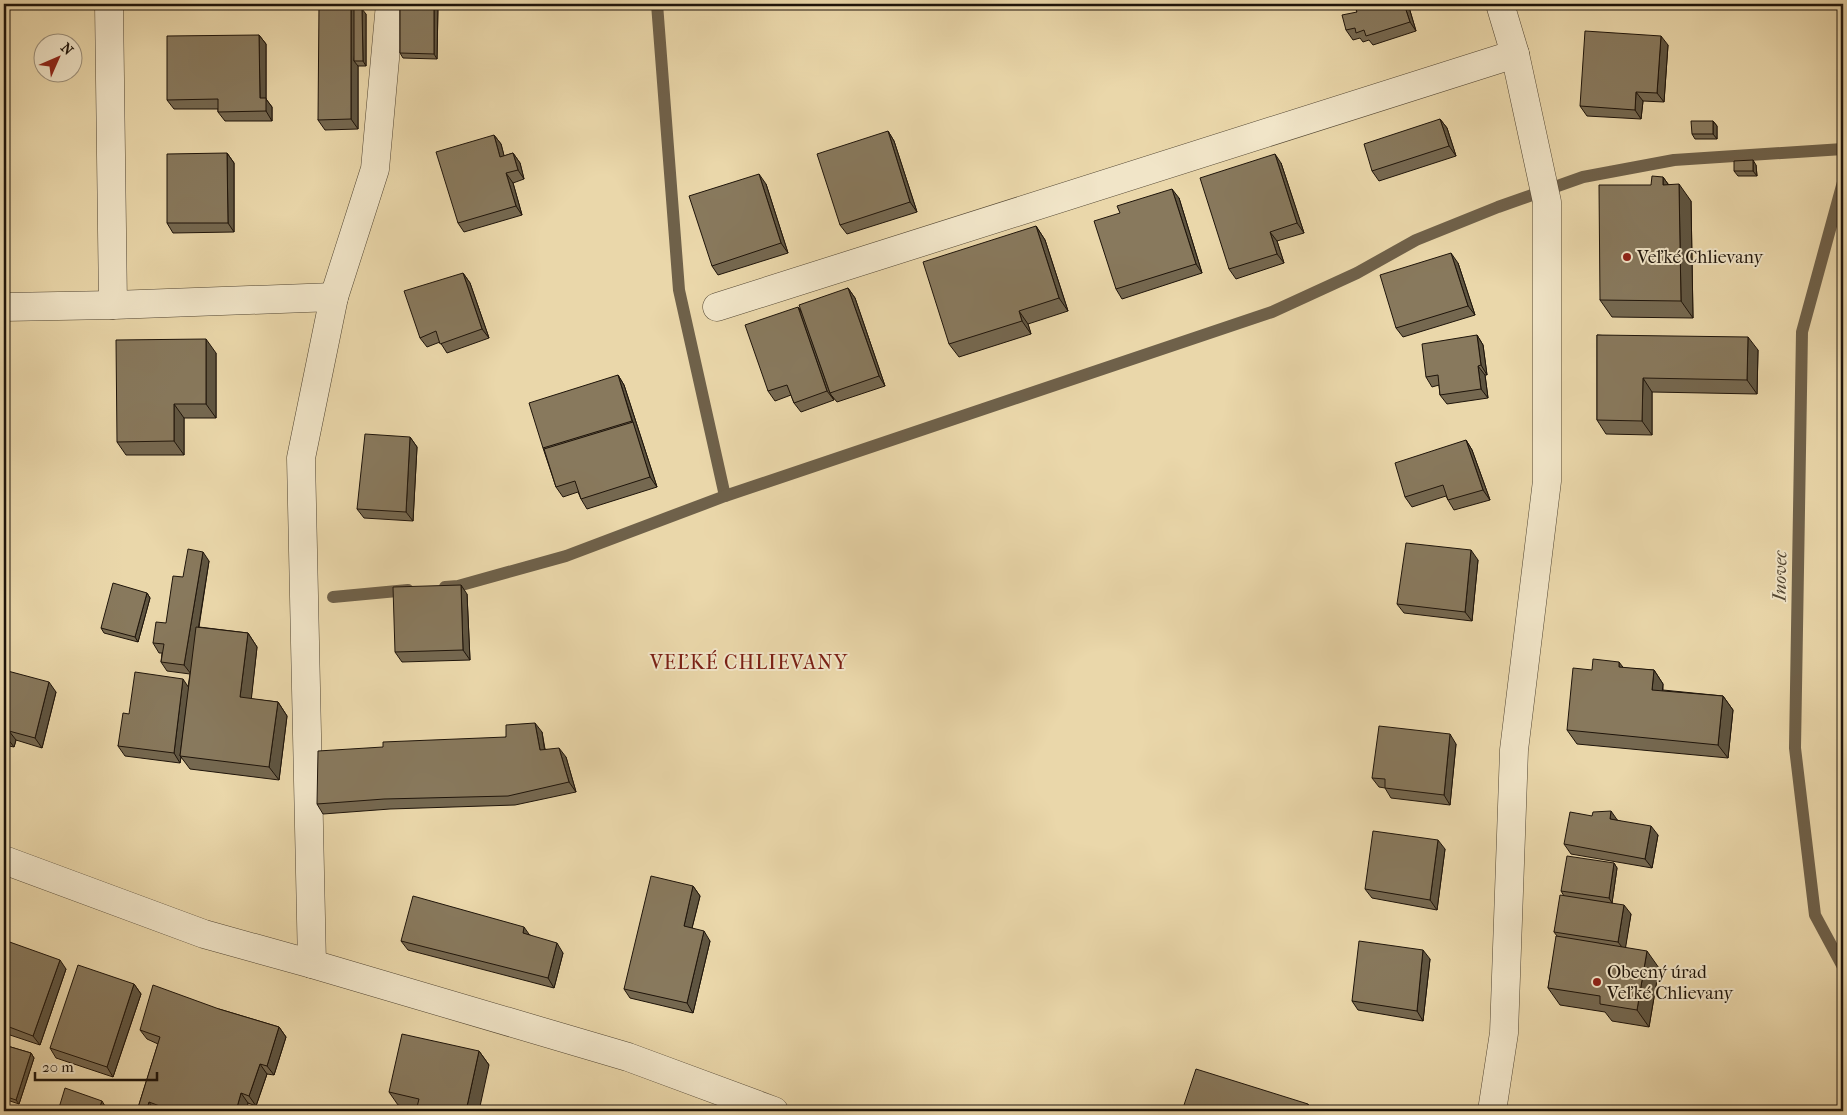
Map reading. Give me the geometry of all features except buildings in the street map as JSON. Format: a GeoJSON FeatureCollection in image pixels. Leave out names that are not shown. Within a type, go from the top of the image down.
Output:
{"type":"FeatureCollection","features":[{"type":"Feature","properties":{"kind":"street"},"geometry":{"type":"LineString","coordinates":[[109,4],[113,305]]}},
{"type":"Feature","properties":{"kind":"street"},"geometry":{"type":"LineString","coordinates":[[312,964],[301,458],[334,297],[375,169],[390,4]]}},
{"type":"Feature","properties":{"kind":"street"},"geometry":{"type":"LineString","coordinates":[[1492,1111],[1504,1033],[1514,750],[1547,481],[1544,191],[1514,54],[1500,4]]}},
{"type":"Feature","properties":{"kind":"street"},"geometry":{"type":"LineString","coordinates":[[717,306],[1514,54]]}},
{"type":"Feature","properties":{"kind":"street"},"geometry":{"type":"LineString","coordinates":[[4,307],[334,297]]}},
{"type":"Feature","properties":{"kind":"street"},"geometry":{"type":"LineString","coordinates":[[4,860],[204,934],[628,1057],[774,1111]]}},
{"type":"Feature","properties":{"kind":"waterway"},"geometry":{"type":"LineString","coordinates":[[657,4],[679,290],[725,496]]}},
{"type":"Feature","properties":{"kind":"waterway"},"geometry":{"type":"LineString","coordinates":[[445,587],[458,586],[566,556],[725,496],[1272,312],[1357,273],[1416,240],[1498,207],[1583,177],[1674,160],[1843,149]]}},
{"type":"Feature","properties":{"kind":"waterway","name":"Inovec"},"geometry":{"type":"LineString","coordinates":[[1843,182],[1802,332],[1795,748],[1815,915],[1843,967]]}},
{"type":"Feature","properties":{"kind":"waterway"},"geometry":{"type":"LineString","coordinates":[[333,597],[408,590]]}},
{"type":"Feature","properties":{"kind":"place","name":"Veľké Chlievany"},"geometry":{"type":"Point","coordinates":[1627,257]}},
{"type":"Feature","properties":{"kind":"place","name":"Obecný úrad Veľké Chlievany"},"geometry":{"type":"Point","coordinates":[1597,982]}},
{"type":"Feature","properties":{"kind":"district","name":"VEĽKÉ CHLIEVANY"},"geometry":{"type":"Point","coordinates":[749,662]}}]}
